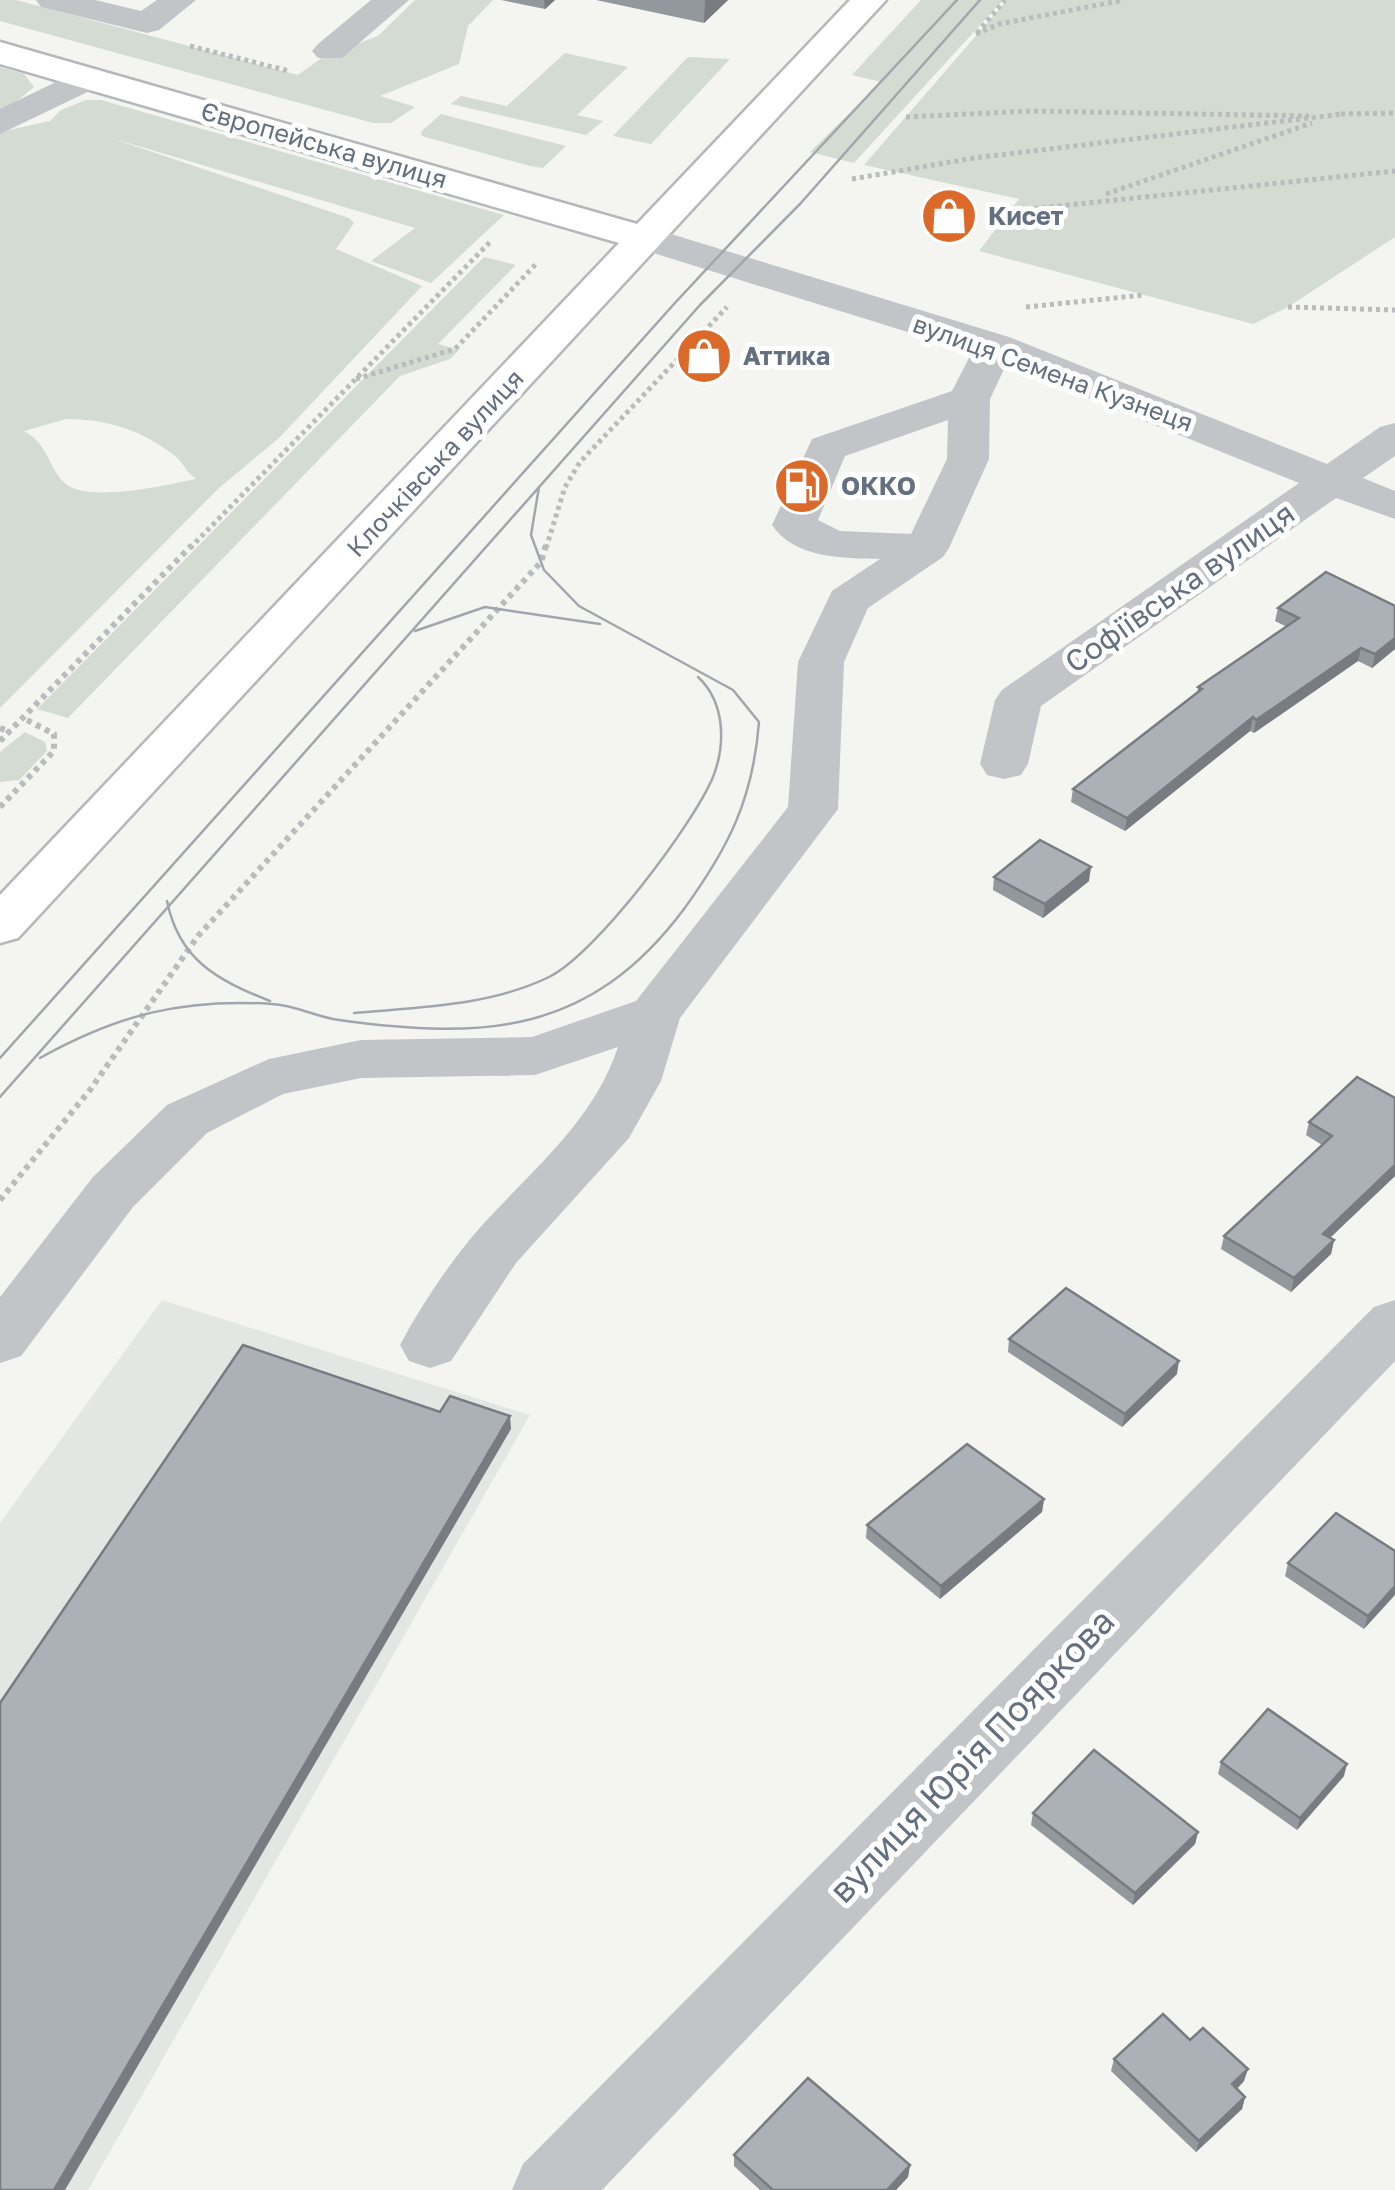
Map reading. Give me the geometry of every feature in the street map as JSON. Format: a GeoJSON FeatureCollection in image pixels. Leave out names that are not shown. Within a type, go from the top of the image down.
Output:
{"type":"FeatureCollection","features":[{"type":"Feature","properties":{"kind":"main road","name":"Клочківська вулиця"},"geometry":{"type":"LineString","coordinates":[[9,904],[648,239],[870,0]]}},
{"type":"Feature","properties":{"kind":"main road","name":"Європейська вулиця"},"geometry":{"type":"LineString","coordinates":[[0,53],[648,239]]}},
{"type":"Feature","properties":{"kind":"street"},"geometry":{"type":"LineString","coordinates":[[53,0],[147,23],[179,0]]}},
{"type":"Feature","properties":{"kind":"street"},"geometry":{"type":"LineString","coordinates":[[330,51],[392,0]]}},
{"type":"Feature","properties":{"kind":"street"},"geometry":{"type":"LineString","coordinates":[[0,123],[87,78]]}},
{"type":"Feature","properties":{"kind":"street","name":"вулиця Семена Кузнеця"},"geometry":{"type":"LineString","coordinates":[[648,239],[995,346],[1395,506]]}},
{"type":"Feature","properties":{"kind":"street"},"geometry":{"type":"LineString","coordinates":[[430,1345],[496,1248],[609,1124],[634,1081],[656,1014],[813,809],[821,662],[848,602],[927,548],[968,460],[969,399],[995,346]]}},
{"type":"Feature","properties":{"kind":"street"},"geometry":{"type":"LineString","coordinates":[[927,548],[831,544],[794,526],[827,448],[969,399]]}},
{"type":"Feature","properties":{"kind":"street","name":"Софіївська вулиця"},"geometry":{"type":"LineString","coordinates":[[1004,764],[1019,700],[1395,436]]}},
{"type":"Feature","properties":{"kind":"street"},"geometry":{"type":"LineString","coordinates":[[0,1340],[113,1192],[162,1144],[187,1120],[269,1078],[361,1058],[536,1056],[656,1014]]}},
{"type":"Feature","properties":{"kind":"street","name":"вулиця Юрія Пояркова"},"geometry":{"type":"LineString","coordinates":[[550,2190],[1395,1323]]}},
{"type":"Feature","properties":{"kind":"path"},"geometry":{"type":"LineString","coordinates":[[1006,0],[976,34],[999,24],[1124,0]]}},
{"type":"Feature","properties":{"kind":"path"},"geometry":{"type":"LineString","coordinates":[[177,42],[301,74]]}},
{"type":"Feature","properties":{"kind":"path"},"geometry":{"type":"LineString","coordinates":[[906,117],[1030,110],[1248,118],[1395,112]]}},
{"type":"Feature","properties":{"kind":"path"},"geometry":{"type":"LineString","coordinates":[[852,180],[983,155],[1140,142],[1342,114]]}},
{"type":"Feature","properties":{"kind":"path"},"geometry":{"type":"LineString","coordinates":[[1091,199],[1264,136],[1342,114]]}},
{"type":"Feature","properties":{"kind":"path"},"geometry":{"type":"LineString","coordinates":[[1010,211],[1091,199],[1395,171]]}},
{"type":"Feature","properties":{"kind":"path"},"geometry":{"type":"LineString","coordinates":[[0,742],[490,242]]}},
{"type":"Feature","properties":{"kind":"path"},"geometry":{"type":"LineString","coordinates":[[355,380],[455,349],[536,264]]}},
{"type":"Feature","properties":{"kind":"path"},"geometry":{"type":"LineString","coordinates":[[0,1200],[90,1090],[198,936],[541,562],[565,487],[580,462],[728,306]]}},
{"type":"Feature","properties":{"kind":"path"},"geometry":{"type":"LineString","coordinates":[[1288,308],[1395,310]]}},
{"type":"Feature","properties":{"kind":"path"},"geometry":{"type":"LineString","coordinates":[[0,807],[4,798],[54,751],[54,734],[23,718]]}},
{"type":"Feature","properties":{"kind":"path"},"geometry":{"type":"LineString","coordinates":[[0,728],[10,732]]}},
{"type":"Feature","properties":{"kind":"shaded area"},"geometry":{"type":"Polygon","coordinates":[[[0,0],[16,0],[298,75],[323,57],[378,36],[415,0],[493,0],[468,26],[459,64],[380,96],[415,107],[391,123],[373,123],[0,21],[0,0]]]}},
{"type":"Feature","properties":{"kind":"shaded area"},"geometry":{"type":"Polygon","coordinates":[[[921,0],[1003,0],[854,163],[810,152],[881,82],[852,75],[921,0]]]}},
{"type":"Feature","properties":{"kind":"shaded area"},"geometry":{"type":"Polygon","coordinates":[[[1007,0],[1395,0],[1395,237],[1288,307],[1253,324],[979,251],[1019,199],[864,165],[1007,0]]]}},
{"type":"Feature","properties":{"kind":"shaded area"},"geometry":{"type":"Polygon","coordinates":[[[565,53],[628,67],[577,115],[603,121],[586,135],[451,104],[461,96],[507,106],[565,53]]]}},
{"type":"Feature","properties":{"kind":"shaded area"},"geometry":{"type":"Polygon","coordinates":[[[688,57],[730,59],[651,144],[613,136],[688,57]]]}},
{"type":"Feature","properties":{"kind":"shaded area"},"geometry":{"type":"Polygon","coordinates":[[[0,67],[24,74],[34,87],[0,115],[0,67]]]}},
{"type":"Feature","properties":{"kind":"shaded area"},"geometry":{"type":"Polygon","coordinates":[[[86,100],[101,100],[504,215],[431,283],[371,261],[415,228],[111,138],[349,218],[354,223],[336,249],[422,286],[279,438],[219,488],[0,708],[0,132],[50,121],[61,110],[86,100]],[[66,419],[24,431],[39,443],[66,484],[92,492],[109,492],[196,479],[174,455],[149,439],[109,424],[66,419]]]}},
{"type":"Feature","properties":{"kind":"shaded area"},"geometry":{"type":"Polygon","coordinates":[[[441,114],[566,146],[543,168],[422,136],[421,132],[441,114]]]}},
{"type":"Feature","properties":{"kind":"shaded area"},"geometry":{"type":"Polygon","coordinates":[[[484,257],[516,265],[438,344],[459,350],[450,359],[400,376],[68,718],[37,709],[484,257]]]}},
{"type":"Feature","properties":{"kind":"shaded area"},"geometry":{"type":"Polygon","coordinates":[[[25,732],[45,742],[47,751],[19,780],[0,782],[0,752],[25,732]]]}},
{"type":"Feature","properties":{"kind":"shaded area"},"geometry":{"type":"Polygon","coordinates":[[[162,1300],[530,1415],[88,2190],[0,2190],[0,1523],[162,1300]]]}},
{"type":"Feature","properties":{"kind":"building"},"geometry":{"type":"Polygon","coordinates":[[[1326,572],[1395,606],[1395,638],[1375,654],[1361,648],[1256,720],[1253,717],[1127,818],[1073,789],[1202,689],[1198,687],[1299,618],[1278,608],[1326,572]]]}},
{"type":"Feature","properties":{"kind":"building"},"geometry":{"type":"Polygon","coordinates":[[[1040,840],[1091,867],[1045,904],[994,877],[1040,840]]]}},
{"type":"Feature","properties":{"kind":"building"},"geometry":{"type":"Polygon","coordinates":[[[1357,1077],[1395,1098],[1395,1165],[1323,1234],[1334,1240],[1294,1278],[1224,1236],[1332,1136],[1309,1122],[1357,1077]]]}},
{"type":"Feature","properties":{"kind":"building"},"geometry":{"type":"Polygon","coordinates":[[[1066,1288],[1179,1361],[1125,1414],[1009,1339],[1066,1288]]]}},
{"type":"Feature","properties":{"kind":"building"},"geometry":{"type":"Polygon","coordinates":[[[243,1345],[440,1412],[450,1396],[510,1416],[54,2190],[0,2190],[0,1703],[243,1345]]]}},
{"type":"Feature","properties":{"kind":"building"},"geometry":{"type":"Polygon","coordinates":[[[967,1444],[1044,1499],[941,1586],[867,1525],[967,1444]]]}},
{"type":"Feature","properties":{"kind":"building"},"geometry":{"type":"Polygon","coordinates":[[[1336,1513],[1395,1551],[1395,1586],[1368,1616],[1288,1563],[1336,1513]]]}},
{"type":"Feature","properties":{"kind":"building"},"geometry":{"type":"Polygon","coordinates":[[[1268,1709],[1347,1764],[1300,1818],[1221,1762],[1268,1709]]]}},
{"type":"Feature","properties":{"kind":"building"},"geometry":{"type":"Polygon","coordinates":[[[1094,1750],[1198,1832],[1135,1893],[1033,1813],[1094,1750]]]}},
{"type":"Feature","properties":{"kind":"building"},"geometry":{"type":"Polygon","coordinates":[[[1163,2014],[1190,2040],[1203,2028],[1248,2069],[1232,2084],[1245,2097],[1199,2141],[1114,2059],[1163,2014]]]}},
{"type":"Feature","properties":{"kind":"building"},"geometry":{"type":"Polygon","coordinates":[[[808,2078],[910,2165],[887,2190],[773,2190],[734,2155],[808,2078]]]}},
{"type":"Feature","properties":{"kind":"tram line"},"geometry":{"type":"LineString","coordinates":[[0,1058],[674,304],[957,0]]}},
{"type":"Feature","properties":{"kind":"tram line"},"geometry":{"type":"LineString","coordinates":[[539,487],[700,305],[800,204],[980,0]]}},
{"type":"Feature","properties":{"kind":"tram line"},"geometry":{"type":"LineString","coordinates":[[40,1058],[124,1020],[209,1004],[281,1005],[339,1020],[392,1026],[487,1027],[531,1019],[572,1005],[611,982],[648,951],[684,909],[726,843],[751,775],[759,722],[733,690],[579,606],[544,570],[531,535],[539,487]]}},
{"type":"Feature","properties":{"kind":"tram line"},"geometry":{"type":"LineString","coordinates":[[169,906],[539,487]]}},
{"type":"Feature","properties":{"kind":"tram line"},"geometry":{"type":"LineString","coordinates":[[415,631],[485,607],[600,624]]}},
{"type":"Feature","properties":{"kind":"tram line"},"geometry":{"type":"LineString","coordinates":[[354,1013],[454,1004],[503,994],[549,977],[591,943],[664,856],[713,777],[720,751],[720,724],[714,699],[698,677]]}},
{"type":"Feature","properties":{"kind":"tram line"},"geometry":{"type":"LineString","coordinates":[[167,901],[169,906]]}},
{"type":"Feature","properties":{"kind":"tram line"},"geometry":{"type":"LineString","coordinates":[[0,1097],[169,906]]}},
{"type":"Feature","properties":{"kind":"tram line"},"geometry":{"type":"LineString","coordinates":[[169,906],[181,939],[203,965],[233,985],[270,1001]]}},
{"type":"Feature","properties":{"kind":"place","name":"Кисет"},"geometry":{"type":"Point","coordinates":[949,216]}},
{"type":"Feature","properties":{"kind":"place","name":"Аттика"},"geometry":{"type":"Point","coordinates":[704,356]}},
{"type":"Feature","properties":{"kind":"place","name":"ОККО"},"geometry":{"type":"Point","coordinates":[802,486]}}]}
